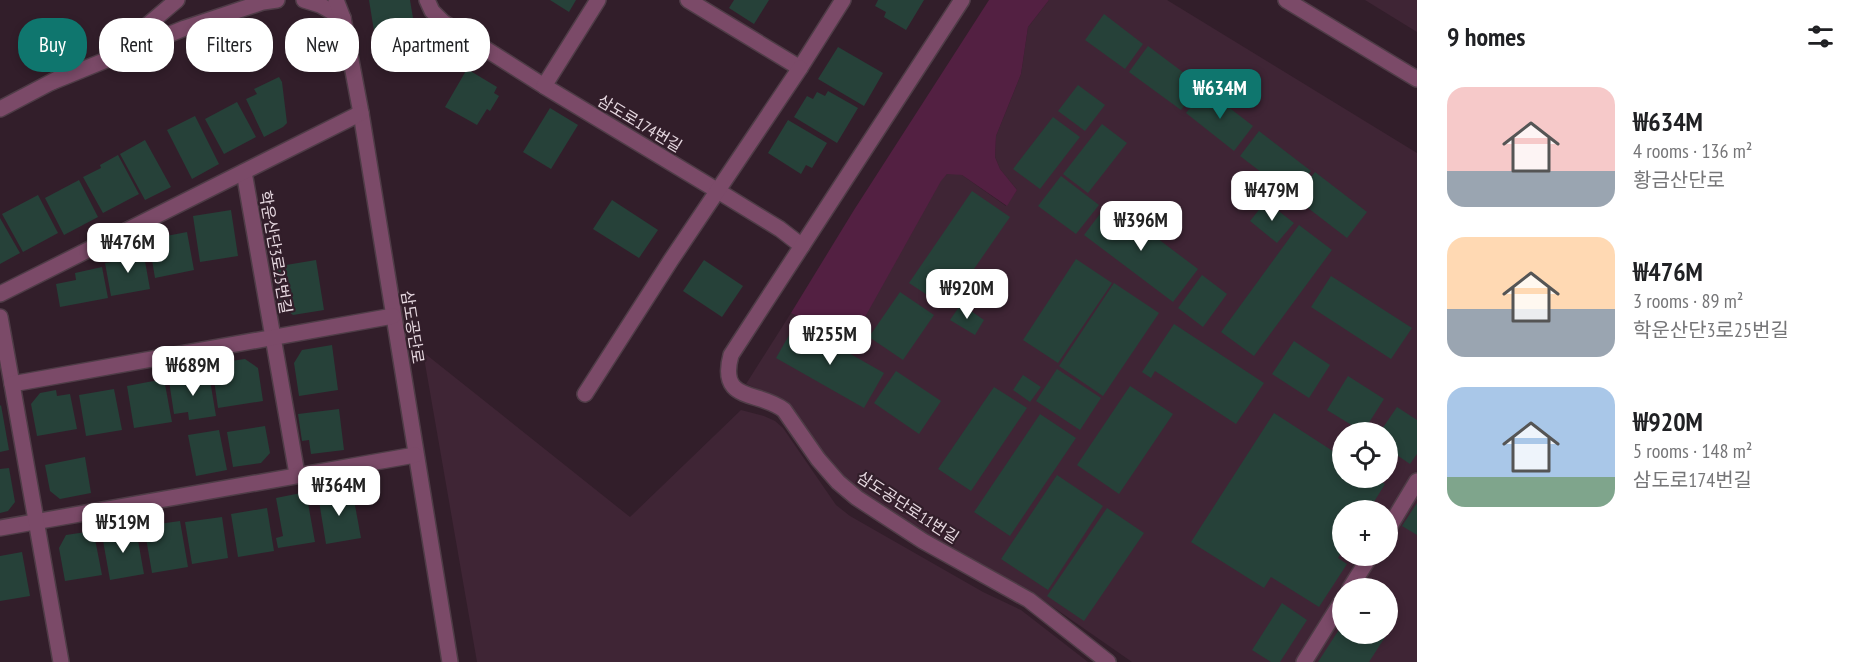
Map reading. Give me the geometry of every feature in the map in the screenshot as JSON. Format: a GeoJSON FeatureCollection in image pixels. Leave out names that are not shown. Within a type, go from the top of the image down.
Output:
{"type":"FeatureCollection","features":[{"type":"Feature","properties":{"kind":"street"},"geometry":{"type":"LineString","coordinates":[[0,109],[137,34],[177,0]]}},
{"type":"Feature","properties":{"kind":"street"},"geometry":{"type":"LineString","coordinates":[[52,82],[185,28],[263,2],[276,0]]}},
{"type":"Feature","properties":{"kind":"street"},"geometry":{"type":"LineString","coordinates":[[304,0],[320,5],[343,18]]}},
{"type":"Feature","properties":{"kind":"street","name":"삼도공단로"},"geometry":{"type":"LineString","coordinates":[[336,0],[343,18]]}},
{"type":"Feature","properties":{"kind":"street"},"geometry":{"type":"LineString","coordinates":[[342,0],[343,18]]}},
{"type":"Feature","properties":{"kind":"street","name":"삼도로174번길"},"geometry":{"type":"LineString","coordinates":[[427,0],[432,10],[443,22],[780,229],[802,246]]}},
{"type":"Feature","properties":{"kind":"street"},"geometry":{"type":"LineString","coordinates":[[544,86],[598,0]]}},
{"type":"Feature","properties":{"kind":"street"},"geometry":{"type":"LineString","coordinates":[[688,0],[800,68]]}},
{"type":"Feature","properties":{"kind":"street"},"geometry":{"type":"LineString","coordinates":[[585,394],[843,0]]}},
{"type":"Feature","properties":{"kind":"street"},"geometry":{"type":"LineString","coordinates":[[802,246],[962,0]]}},
{"type":"Feature","properties":{"kind":"street"},"geometry":{"type":"LineString","coordinates":[[1286,0],[1417,79]]}},
{"type":"Feature","properties":{"kind":"street","name":"삼도공단로"},"geometry":{"type":"LineString","coordinates":[[353,72],[450,662]]}},
{"type":"Feature","properties":{"kind":"street","name":"학운산단3로25번길"},"geometry":{"type":"LineString","coordinates":[[0,294],[361,113]]}},
{"type":"Feature","properties":{"kind":"street","name":"학운산단3로25번길"},"geometry":{"type":"LineString","coordinates":[[244,172],[297,474]]}},
{"type":"Feature","properties":{"kind":"street","name":"삼도공단로11번길"},"geometry":{"type":"LineString","coordinates":[[802,246],[731,355],[727,369],[731,384],[748,395],[777,404],[784,410],[818,459],[838,482],[857,498],[923,541],[1029,600],[1108,662]]}},
{"type":"Feature","properties":{"kind":"street","name":"학운산단3로25번길"},"geometry":{"type":"LineString","coordinates":[[12,384],[393,316]]}},
{"type":"Feature","properties":{"kind":"street"},"geometry":{"type":"LineString","coordinates":[[0,317],[61,662]]}},
{"type":"Feature","properties":{"kind":"street"},"geometry":{"type":"LineString","coordinates":[[0,528],[297,474],[416,455]]}},
{"type":"Feature","properties":{"kind":"street"},"geometry":{"type":"LineString","coordinates":[[1398,512],[1417,481]]}},
{"type":"Feature","properties":{"kind":"street"},"geometry":{"type":"LineString","coordinates":[[1304,662],[1332,617]]}},
{"type":"Feature","properties":{"kind":"shaded area"},"geometry":{"type":"Polygon","coordinates":[[[989,0],[1049,0],[1028,27],[1021,74],[996,136],[995,157],[1000,169],[1017,190],[1007,206],[962,175],[947,174],[850,344],[791,313],[854,210],[989,0]]]}},
{"type":"Feature","properties":{"kind":"shaded area"},"geometry":{"type":"Polygon","coordinates":[[[1049,0],[1167,0],[1417,153],[1417,662],[1132,662],[1030,591],[926,533],[866,495],[842,476],[823,454],[790,406],[781,399],[746,384],[791,313],[850,343],[941,180],[947,174],[962,175],[1006,206],[1017,190],[1000,169],[995,157],[996,136],[1021,74],[1028,27],[1049,0]]]}},
{"type":"Feature","properties":{"kind":"shaded area"},"geometry":{"type":"Polygon","coordinates":[[[1365,0],[1417,0],[1417,32],[1365,0]]]}},
{"type":"Feature","properties":{"kind":"shaded area"},"geometry":{"type":"Polygon","coordinates":[[[423,352],[630,517],[741,410],[775,421],[783,428],[836,505],[850,516],[983,592],[1021,610],[1088,662],[477,662],[423,352]]]}},
{"type":"Feature","properties":{"kind":"building"},"geometry":{"type":"Polygon","coordinates":[[[369,0],[410,0],[413,18],[372,18],[369,0]]]}},
{"type":"Feature","properties":{"kind":"building"},"geometry":{"type":"Polygon","coordinates":[[[550,0],[576,0],[569,12],[550,0]]]}},
{"type":"Feature","properties":{"kind":"building"},"geometry":{"type":"Polygon","coordinates":[[[734,0],[769,0],[754,24],[729,8],[734,0]]]}},
{"type":"Feature","properties":{"kind":"building"},"geometry":{"type":"Polygon","coordinates":[[[878,0],[924,0],[906,30],[884,17],[886,12],[875,6],[878,0]]]}},
{"type":"Feature","properties":{"kind":"building"},"geometry":{"type":"Polygon","coordinates":[[[1104,14],[1143,44],[1125,69],[1085,40],[1104,14]]]}},
{"type":"Feature","properties":{"kind":"building"},"geometry":{"type":"Polygon","coordinates":[[[1148,46],[1200,85],[1181,110],[1129,72],[1148,46]]]}},
{"type":"Feature","properties":{"kind":"building"},"geometry":{"type":"Polygon","coordinates":[[[838,47],[883,73],[864,106],[818,79],[838,47]]]}},
{"type":"Feature","properties":{"kind":"building"},"geometry":{"type":"Polygon","coordinates":[[[465,72],[472,72],[497,87],[494,93],[499,96],[490,111],[487,109],[477,125],[445,107],[465,72]]]}},
{"type":"Feature","properties":{"kind":"building"},"geometry":{"type":"Polygon","coordinates":[[[279,77],[282,82],[287,123],[264,137],[246,99],[257,94],[254,89],[279,77]]]}},
{"type":"Feature","properties":{"kind":"building"},"geometry":{"type":"Polygon","coordinates":[[[1078,85],[1105,105],[1085,131],[1058,111],[1078,85]]]}},
{"type":"Feature","properties":{"kind":"building"},"geometry":{"type":"Polygon","coordinates":[[[1205,89],[1253,126],[1234,151],[1186,113],[1205,89]]]}},
{"type":"Feature","properties":{"kind":"building"},"geometry":{"type":"Polygon","coordinates":[[[828,91],[858,108],[837,143],[794,117],[807,96],[813,99],[817,92],[825,96],[828,91]]]}},
{"type":"Feature","properties":{"kind":"building"},"geometry":{"type":"Polygon","coordinates":[[[237,102],[256,137],[224,154],[205,119],[237,102]]]}},
{"type":"Feature","properties":{"kind":"building"},"geometry":{"type":"Polygon","coordinates":[[[550,108],[578,125],[551,169],[523,152],[550,108]]]}},
{"type":"Feature","properties":{"kind":"building"},"geometry":{"type":"Polygon","coordinates":[[[195,116],[219,164],[192,179],[167,130],[195,116]]]}},
{"type":"Feature","properties":{"kind":"building"},"geometry":{"type":"Polygon","coordinates":[[[1053,117],[1080,137],[1040,189],[1013,169],[1053,117]]]}},
{"type":"Feature","properties":{"kind":"building"},"geometry":{"type":"Polygon","coordinates":[[[788,120],[827,143],[812,168],[806,165],[801,174],[768,153],[788,120]]]}},
{"type":"Feature","properties":{"kind":"building"},"geometry":{"type":"Polygon","coordinates":[[[1102,124],[1127,143],[1088,193],[1063,174],[1102,124]]]}},
{"type":"Feature","properties":{"kind":"building"},"geometry":{"type":"Polygon","coordinates":[[[1259,131],[1311,171],[1291,195],[1240,156],[1259,131]]]}},
{"type":"Feature","properties":{"kind":"building"},"geometry":{"type":"Polygon","coordinates":[[[145,140],[171,187],[145,200],[120,154],[145,140]]]}},
{"type":"Feature","properties":{"kind":"building"},"geometry":{"type":"Polygon","coordinates":[[[118,155],[139,194],[103,213],[83,177],[101,168],[100,165],[118,155]]]}},
{"type":"Feature","properties":{"kind":"building"},"geometry":{"type":"Polygon","coordinates":[[[1315,172],[1367,212],[1347,238],[1295,198],[1315,172]]]}},
{"type":"Feature","properties":{"kind":"building"},"geometry":{"type":"Polygon","coordinates":[[[1061,176],[1099,205],[1076,234],[1038,206],[1061,176]]]}},
{"type":"Feature","properties":{"kind":"building"},"geometry":{"type":"Polygon","coordinates":[[[79,180],[98,217],[64,235],[45,198],[79,180]]]}},
{"type":"Feature","properties":{"kind":"building"},"geometry":{"type":"Polygon","coordinates":[[[972,191],[1010,217],[947,308],[909,283],[972,191]]]}},
{"type":"Feature","properties":{"kind":"building"},"geometry":{"type":"Polygon","coordinates":[[[38,195],[58,233],[23,252],[2,214],[38,195]]]}},
{"type":"Feature","properties":{"kind":"building"},"geometry":{"type":"Polygon","coordinates":[[[612,200],[658,230],[639,258],[593,229],[612,200]]]}},
{"type":"Feature","properties":{"kind":"building"},"geometry":{"type":"Polygon","coordinates":[[[1266,201],[1294,223],[1277,243],[1250,221],[1266,201]]]}},
{"type":"Feature","properties":{"kind":"building"},"geometry":{"type":"Polygon","coordinates":[[[1109,202],[1198,269],[1173,302],[1084,235],[1109,202]]]}},
{"type":"Feature","properties":{"kind":"building"},"geometry":{"type":"Polygon","coordinates":[[[231,210],[238,256],[200,262],[193,216],[231,210]]]}},
{"type":"Feature","properties":{"kind":"building"},"geometry":{"type":"Polygon","coordinates":[[[0,218],[20,253],[0,264],[0,218]]]}},
{"type":"Feature","properties":{"kind":"building"},"geometry":{"type":"Polygon","coordinates":[[[1299,225],[1332,250],[1254,356],[1221,332],[1299,225]]]}},
{"type":"Feature","properties":{"kind":"building"},"geometry":{"type":"Polygon","coordinates":[[[187,232],[194,270],[155,278],[150,248],[158,246],[156,238],[187,232]]]}},
{"type":"Feature","properties":{"kind":"building"},"geometry":{"type":"Polygon","coordinates":[[[143,250],[150,289],[111,296],[105,263],[118,261],[117,255],[143,250]]]}},
{"type":"Feature","properties":{"kind":"building"},"geometry":{"type":"Polygon","coordinates":[[[1076,259],[1112,283],[1058,363],[1023,340],[1076,259]]]}},
{"type":"Feature","properties":{"kind":"building"},"geometry":{"type":"Polygon","coordinates":[[[316,260],[324,310],[293,315],[280,305],[274,267],[316,260]]]}},
{"type":"Feature","properties":{"kind":"building"},"geometry":{"type":"Polygon","coordinates":[[[704,260],[743,286],[722,317],[683,291],[704,260]]]}},
{"type":"Feature","properties":{"kind":"building"},"geometry":{"type":"Polygon","coordinates":[[[102,267],[108,298],[60,307],[56,284],[76,280],[75,273],[102,267]]]}},
{"type":"Feature","properties":{"kind":"building"},"geometry":{"type":"Polygon","coordinates":[[[1202,275],[1227,294],[1203,327],[1178,308],[1202,275]]]}},
{"type":"Feature","properties":{"kind":"building"},"geometry":{"type":"Polygon","coordinates":[[[1331,276],[1412,328],[1391,359],[1311,307],[1331,276]]]}},
{"type":"Feature","properties":{"kind":"building"},"geometry":{"type":"Polygon","coordinates":[[[1114,283],[1159,313],[1103,396],[1059,366],[1114,283]]]}},
{"type":"Feature","properties":{"kind":"building"},"geometry":{"type":"Polygon","coordinates":[[[900,292],[934,315],[903,360],[869,337],[900,292]]]}},
{"type":"Feature","properties":{"kind":"building"},"geometry":{"type":"Polygon","coordinates":[[[961,304],[984,320],[975,335],[950,320],[961,304]]]}},
{"type":"Feature","properties":{"kind":"building"},"geometry":{"type":"Polygon","coordinates":[[[796,323],[884,373],[864,408],[776,358],[796,323]]]}},
{"type":"Feature","properties":{"kind":"building"},"geometry":{"type":"Polygon","coordinates":[[[1174,324],[1264,383],[1236,424],[1155,371],[1151,378],[1142,372],[1174,324]]]}},
{"type":"Feature","properties":{"kind":"building"},"geometry":{"type":"Polygon","coordinates":[[[1294,341],[1330,365],[1309,398],[1272,374],[1294,341]]]}},
{"type":"Feature","properties":{"kind":"building"},"geometry":{"type":"Polygon","coordinates":[[[332,345],[338,390],[299,396],[294,363],[302,350],[332,345]]]}},
{"type":"Feature","properties":{"kind":"building"},"geometry":{"type":"Polygon","coordinates":[[[245,359],[258,368],[263,401],[218,408],[214,380],[219,379],[217,363],[245,359]]]}},
{"type":"Feature","properties":{"kind":"building"},"geometry":{"type":"Polygon","coordinates":[[[1057,369],[1101,398],[1080,430],[1036,401],[1057,369]]]}},
{"type":"Feature","properties":{"kind":"building"},"geometry":{"type":"Polygon","coordinates":[[[896,371],[941,401],[919,434],[874,403],[896,371]]]}},
{"type":"Feature","properties":{"kind":"building"},"geometry":{"type":"Polygon","coordinates":[[[209,374],[216,416],[189,420],[188,412],[174,414],[169,381],[209,374]]]}},
{"type":"Feature","properties":{"kind":"building"},"geometry":{"type":"Polygon","coordinates":[[[1023,375],[1041,387],[1030,402],[1013,390],[1023,375]]]}},
{"type":"Feature","properties":{"kind":"building"},"geometry":{"type":"Polygon","coordinates":[[[1348,376],[1384,399],[1369,422],[1347,422],[1327,410],[1348,376]]]}},
{"type":"Feature","properties":{"kind":"building"},"geometry":{"type":"Polygon","coordinates":[[[164,379],[172,422],[134,428],[127,386],[164,379]]]}},
{"type":"Feature","properties":{"kind":"building"},"geometry":{"type":"Polygon","coordinates":[[[1130,386],[1173,414],[1119,494],[1077,465],[1130,386]]]}},
{"type":"Feature","properties":{"kind":"building"},"geometry":{"type":"Polygon","coordinates":[[[994,387],[1027,408],[971,491],[938,469],[994,387]]]}},
{"type":"Feature","properties":{"kind":"building"},"geometry":{"type":"Polygon","coordinates":[[[114,389],[122,430],[86,436],[79,395],[114,389]]]}},
{"type":"Feature","properties":{"kind":"building"},"geometry":{"type":"Polygon","coordinates":[[[56,390],[57,396],[70,394],[77,429],[37,436],[31,404],[40,393],[56,390]]]}},
{"type":"Feature","properties":{"kind":"building"},"geometry":{"type":"Polygon","coordinates":[[[0,406],[9,450],[0,452],[0,406]]]}},
{"type":"Feature","properties":{"kind":"building"},"geometry":{"type":"Polygon","coordinates":[[[1397,407],[1417,420],[1417,454],[1410,464],[1398,456],[1398,422],[1387,422],[1397,407]]]}},
{"type":"Feature","properties":{"kind":"building"},"geometry":{"type":"Polygon","coordinates":[[[339,409],[344,450],[311,454],[309,440],[302,441],[298,414],[339,409]]]}},
{"type":"Feature","properties":{"kind":"building"},"geometry":{"type":"Polygon","coordinates":[[[1274,413],[1332,451],[1332,488],[1383,488],[1375,500],[1332,500],[1332,566],[1346,566],[1338,578],[1332,578],[1332,587],[1319,607],[1271,577],[1264,588],[1191,542],[1274,413]]]}},
{"type":"Feature","properties":{"kind":"building"},"geometry":{"type":"Polygon","coordinates":[[[1040,414],[1076,438],[1010,536],[974,512],[1040,414]]]}},
{"type":"Feature","properties":{"kind":"building"},"geometry":{"type":"Polygon","coordinates":[[[265,426],[270,453],[261,463],[233,467],[227,432],[265,426]]]}},
{"type":"Feature","properties":{"kind":"building"},"geometry":{"type":"Polygon","coordinates":[[[219,430],[227,470],[196,476],[188,435],[219,430]]]}},
{"type":"Feature","properties":{"kind":"building"},"geometry":{"type":"Polygon","coordinates":[[[85,457],[91,493],[60,499],[50,491],[45,465],[85,457]]]}},
{"type":"Feature","properties":{"kind":"building"},"geometry":{"type":"Polygon","coordinates":[[[9,468],[15,502],[8,511],[0,513],[0,469],[9,468]]]}},
{"type":"Feature","properties":{"kind":"building"},"geometry":{"type":"Polygon","coordinates":[[[1057,475],[1103,506],[1048,590],[1001,559],[1057,475]]]}},
{"type":"Feature","properties":{"kind":"building"},"geometry":{"type":"Polygon","coordinates":[[[352,489],[361,538],[326,544],[318,495],[352,489]]]}},
{"type":"Feature","properties":{"kind":"building"},"geometry":{"type":"Polygon","coordinates":[[[306,492],[315,542],[278,548],[276,538],[283,536],[276,498],[306,492]]]}},
{"type":"Feature","properties":{"kind":"building"},"geometry":{"type":"Polygon","coordinates":[[[1417,503],[1417,535],[1402,526],[1417,503]]]}},
{"type":"Feature","properties":{"kind":"building"},"geometry":{"type":"Polygon","coordinates":[[[267,508],[274,551],[238,557],[231,514],[267,508]]]}},
{"type":"Feature","properties":{"kind":"building"},"geometry":{"type":"Polygon","coordinates":[[[1107,508],[1144,533],[1084,621],[1047,596],[1107,508]]]}},
{"type":"Feature","properties":{"kind":"building"},"geometry":{"type":"Polygon","coordinates":[[[222,517],[228,558],[192,564],[185,522],[222,517]]]}},
{"type":"Feature","properties":{"kind":"building"},"geometry":{"type":"Polygon","coordinates":[[[180,521],[188,567],[152,573],[144,526],[180,521]]]}},
{"type":"Feature","properties":{"kind":"building"},"geometry":{"type":"Polygon","coordinates":[[[136,529],[144,574],[110,580],[102,535],[136,529]]]}},
{"type":"Feature","properties":{"kind":"building"},"geometry":{"type":"Polygon","coordinates":[[[86,532],[88,540],[95,539],[102,575],[65,581],[59,548],[66,535],[86,532]]]}},
{"type":"Feature","properties":{"kind":"building"},"geometry":{"type":"Polygon","coordinates":[[[22,552],[30,596],[0,601],[0,556],[22,552]]]}},
{"type":"Feature","properties":{"kind":"building"},"geometry":{"type":"Polygon","coordinates":[[[1282,603],[1307,620],[1280,662],[1271,662],[1252,650],[1282,603]]]}},
{"type":"Feature","properties":{"kind":"building"},"geometry":{"type":"Polygon","coordinates":[[[1332,640],[1332,644],[1381,644],[1369,662],[1318,662],[1332,640]]]}}]}
